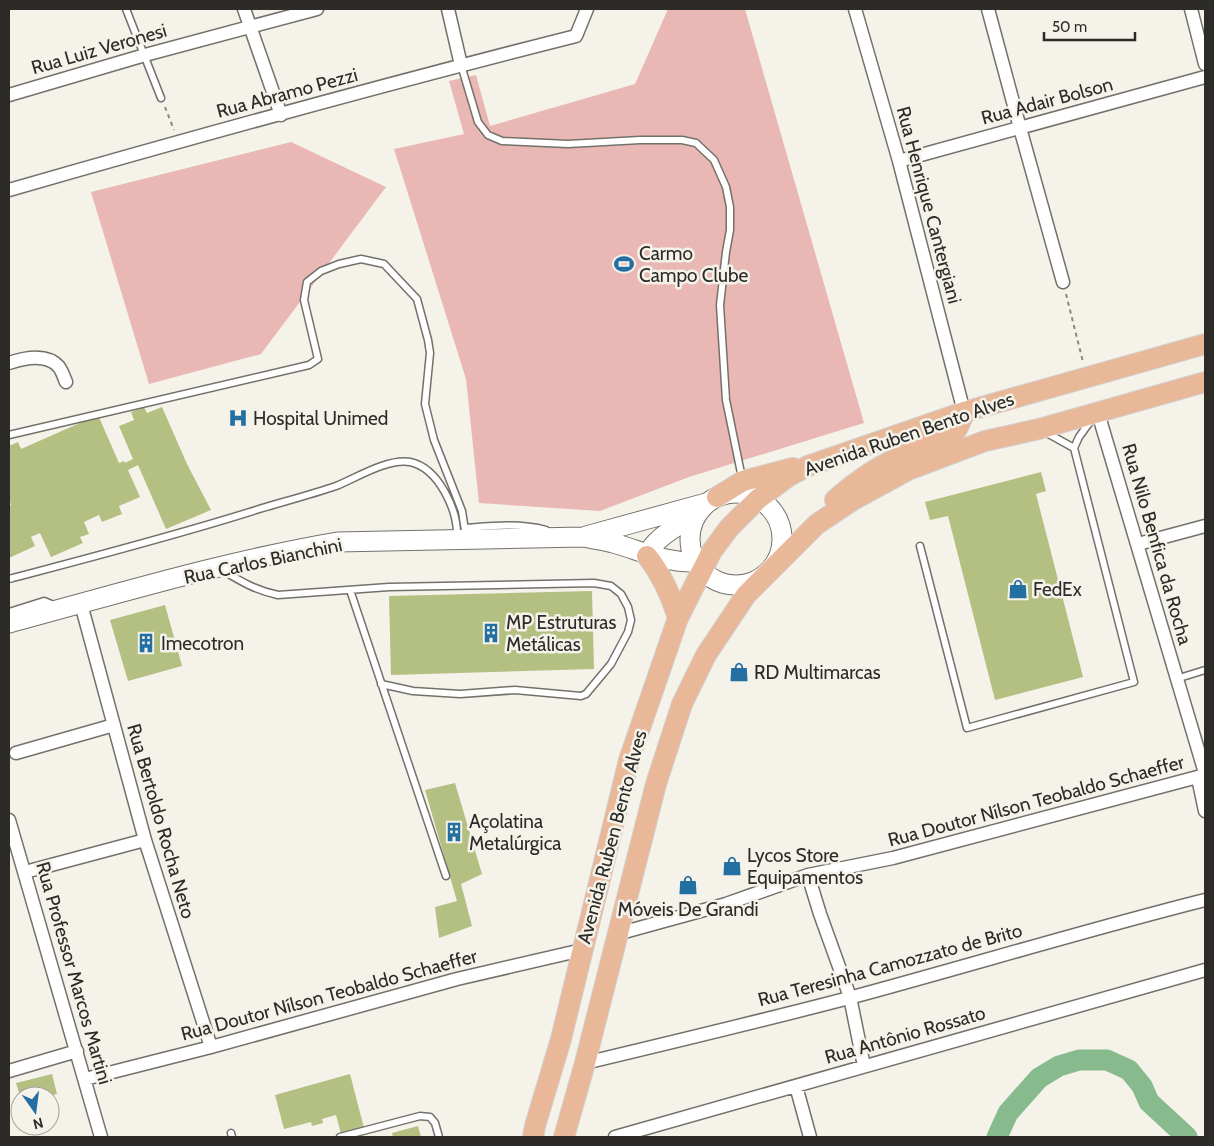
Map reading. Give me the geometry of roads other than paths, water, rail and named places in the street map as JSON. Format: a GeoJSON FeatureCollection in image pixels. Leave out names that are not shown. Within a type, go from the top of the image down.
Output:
{"type":"FeatureCollection","features":[{"type":"Feature","properties":{"kind":"main road","name":"Avenida Ruben Bento Alves"},"geometry":{"type":"LineString","coordinates":[[533,1137],[560,1039],[629,760],[678,618],[699,566],[729,528],[758,499],[789,476],[808,466],[964,412],[1087,379],[1205,344]]}},
{"type":"Feature","properties":{"kind":"main road","name":"Avenida Ruben Bento Alves"},"geometry":{"type":"LineString","coordinates":[[564,1137],[585,1063],[656,784],[682,704],[706,655],[746,595],[817,524],[853,500],[908,470],[985,442],[1040,429],[1205,382]]}},
{"type":"Feature","properties":{"kind":"main road"},"geometry":{"type":"LineString","coordinates":[[817,524],[835,500],[856,482],[882,465],[950,437],[956,430],[964,412]]}},
{"type":"Feature","properties":{"kind":"main road"},"geometry":{"type":"LineString","coordinates":[[707,504],[743,481],[785,469],[808,466]]}},
{"type":"Feature","properties":{"kind":"main road"},"geometry":{"type":"LineString","coordinates":[[647,556],[658,569],[667,585],[678,618]]}},
{"type":"Feature","properties":{"kind":"street"},"geometry":{"type":"LineString","coordinates":[[244,9],[282,115]]}},
{"type":"Feature","properties":{"kind":"street","name":"Rua Luiz Veronesi"},"geometry":{"type":"LineString","coordinates":[[9,95],[145,55],[317,9]]}},
{"type":"Feature","properties":{"kind":"street"},"geometry":{"type":"LineString","coordinates":[[448,9],[461,65]]}},
{"type":"Feature","properties":{"kind":"street","name":"Rua Abramo Pezzi"},"geometry":{"type":"LineString","coordinates":[[9,190],[461,65],[576,36],[587,9]]}},
{"type":"Feature","properties":{"kind":"street","name":"Rua Henrique Cantergiani"},"geometry":{"type":"LineString","coordinates":[[855,9],[899,161],[964,412]]}},
{"type":"Feature","properties":{"kind":"street"},"geometry":{"type":"LineString","coordinates":[[988,9],[1063,282]]}},
{"type":"Feature","properties":{"kind":"street"},"geometry":{"type":"LineString","coordinates":[[1191,9],[1205,64]]}},
{"type":"Feature","properties":{"kind":"street","name":"Rua Adair Bolson"},"geometry":{"type":"LineString","coordinates":[[899,161],[1205,77]]}},
{"type":"Feature","properties":{"kind":"street"},"geometry":{"type":"LineString","coordinates":[[9,363],[44,358],[59,367],[66,382]]}},
{"type":"Feature","properties":{"kind":"street","name":"Rua Nilo Benfica da Rocha"},"geometry":{"type":"LineString","coordinates":[[1098,413],[1138,544],[1203,775]]}},
{"type":"Feature","properties":{"kind":"street","name":"Rua Carlos Bianchini"},"geometry":{"type":"LineString","coordinates":[[578,537],[707,504],[733,493],[747,494],[758,499]]}},
{"type":"Feature","properties":{"kind":"street"},"geometry":{"type":"LineString","coordinates":[[707,504],[692,524],[690,539],[692,554],[699,566],[715,580],[728,584],[743,584],[757,579],[772,567],[779,555],[782,542],[777,518],[769,507],[758,499]]}},
{"type":"Feature","properties":{"kind":"street"},"geometry":{"type":"LineString","coordinates":[[647,556],[650,549],[660,539],[707,504]]}},
{"type":"Feature","properties":{"kind":"street"},"geometry":{"type":"LineString","coordinates":[[1138,544],[1205,526]]}},
{"type":"Feature","properties":{"kind":"street","name":"Rua Carlos Bianchini"},"geometry":{"type":"LineString","coordinates":[[9,623],[218,568],[337,542],[463,536],[578,537],[611,542],[647,556],[699,566]]}},
{"type":"Feature","properties":{"kind":"street","name":"Rua Bertoldo Rocha Neto"},"geometry":{"type":"LineString","coordinates":[[81,604],[145,840],[211,1047]]}},
{"type":"Feature","properties":{"kind":"street"},"geometry":{"type":"LineString","coordinates":[[16,753],[114,725]]}},
{"type":"Feature","properties":{"kind":"street"},"geometry":{"type":"LineString","coordinates":[[1203,775],[1205,811]]}},
{"type":"Feature","properties":{"kind":"street","name":"Rua Doutor Nílson Teobaldo Schaeffer"},"geometry":{"type":"LineString","coordinates":[[617,934],[726,904],[808,875],[893,858],[1203,775]]}},
{"type":"Feature","properties":{"kind":"street","name":"Rua Professor Marcos Martini"},"geometry":{"type":"LineString","coordinates":[[9,820],[101,1137]]}},
{"type":"Feature","properties":{"kind":"street"},"geometry":{"type":"LineString","coordinates":[[24,872],[145,840]]}},
{"type":"Feature","properties":{"kind":"street"},"geometry":{"type":"LineString","coordinates":[[808,875],[850,997],[864,1066]]}},
{"type":"Feature","properties":{"kind":"street","name":"Rua Teresinha Camozzato de Brito"},"geometry":{"type":"LineString","coordinates":[[585,1063],[850,997],[1118,922],[1205,900]]}},
{"type":"Feature","properties":{"kind":"street","name":"Rua Doutor Nílson Teobaldo Schaeffer"},"geometry":{"type":"LineString","coordinates":[[85,1079],[211,1047],[457,979],[582,950]]}},
{"type":"Feature","properties":{"kind":"street","name":"Rua Antônio Rossato"},"geometry":{"type":"LineString","coordinates":[[615,1137],[1205,970]]}},
{"type":"Feature","properties":{"kind":"street"},"geometry":{"type":"LineString","coordinates":[[9,1071],[77,1051]]}},
{"type":"Feature","properties":{"kind":"street"},"geometry":{"type":"LineString","coordinates":[[796,1086],[810,1137]]}},
{"type":"Feature","properties":{"kind":"lane"},"geometry":{"type":"LineString","coordinates":[[126,9],[162,98]]}},
{"type":"Feature","properties":{"kind":"lane"},"geometry":{"type":"LineString","coordinates":[[461,65],[478,122],[488,135],[502,141],[568,144],[682,140],[696,143],[714,160],[726,187],[730,207],[730,230],[720,305],[726,400],[743,481]]}},
{"type":"Feature","properties":{"kind":"lane"},"geometry":{"type":"LineString","coordinates":[[9,435],[309,365],[318,359],[304,300],[307,282],[321,271],[339,264],[361,259],[384,264],[417,299],[430,353],[425,404],[434,440],[462,512],[463,536]]}},
{"type":"Feature","properties":{"kind":"lane"},"geometry":{"type":"LineString","coordinates":[[920,546],[967,728],[1134,682],[1074,448],[1083,431],[1098,413]]}},
{"type":"Feature","properties":{"kind":"lane"},"geometry":{"type":"LineString","coordinates":[[1040,429],[1074,448]]}},
{"type":"Feature","properties":{"kind":"lane"},"geometry":{"type":"LineString","coordinates":[[9,579],[176,535],[336,486],[363,473],[393,463],[410,462],[423,468],[438,480],[452,506],[458,528],[463,536]]}},
{"type":"Feature","properties":{"kind":"lane"},"geometry":{"type":"LineString","coordinates":[[446,494],[453,489]]}},
{"type":"Feature","properties":{"kind":"lane"},"geometry":{"type":"LineString","coordinates":[[218,568],[261,592],[278,595],[389,587],[594,583],[611,586],[621,594],[628,607],[631,620],[628,632],[611,664],[590,690],[581,696],[515,690],[460,694],[413,691],[382,684]]}},
{"type":"Feature","properties":{"kind":"lane"},"geometry":{"type":"LineString","coordinates":[[350,590],[446,876]]}},
{"type":"Feature","properties":{"kind":"lane"},"geometry":{"type":"LineString","coordinates":[[9,612],[44,601],[61,609]]}},
{"type":"Feature","properties":{"kind":"lane"},"geometry":{"type":"LineString","coordinates":[[1176,680],[1205,670]]}},
{"type":"Feature","properties":{"kind":"lane"},"geometry":{"type":"LineString","coordinates":[[340,1137],[420,1116],[430,1116],[435,1123],[439,1137]]}},
{"type":"Feature","properties":{"kind":"waterway"},"geometry":{"type":"LineString","coordinates":[[997,1137],[1008,1113],[1039,1078],[1059,1066],[1079,1060],[1107,1060],[1129,1070],[1142,1086],[1149,1102],[1187,1137]]}},
{"type":"Feature","properties":{"kind":"place","name":"Carmo Campo Clube"},"geometry":{"type":"Point","coordinates":[624,264]}},
{"type":"Feature","properties":{"kind":"place","name":"Hospital Unimed"},"geometry":{"type":"Point","coordinates":[238,418]}},
{"type":"Feature","properties":{"kind":"place","name":"FedEx"},"geometry":{"type":"Point","coordinates":[1018,589]}},
{"type":"Feature","properties":{"kind":"place","name":"MP Estruturas Metálicas"},"geometry":{"type":"Point","coordinates":[491,633]}},
{"type":"Feature","properties":{"kind":"place","name":"Imecotron"},"geometry":{"type":"Point","coordinates":[146,643]}},
{"type":"Feature","properties":{"kind":"place","name":"RD Multimarcas"},"geometry":{"type":"Point","coordinates":[739,672]}},
{"type":"Feature","properties":{"kind":"place","name":"Açolatina Metalúrgica"},"geometry":{"type":"Point","coordinates":[454,832]}},
{"type":"Feature","properties":{"kind":"place","name":"Lycos Store Equipamentos"},"geometry":{"type":"Point","coordinates":[732,866]}},
{"type":"Feature","properties":{"kind":"place","name":"Móveis De Grandi"},"geometry":{"type":"Point","coordinates":[688,885]}}]}
